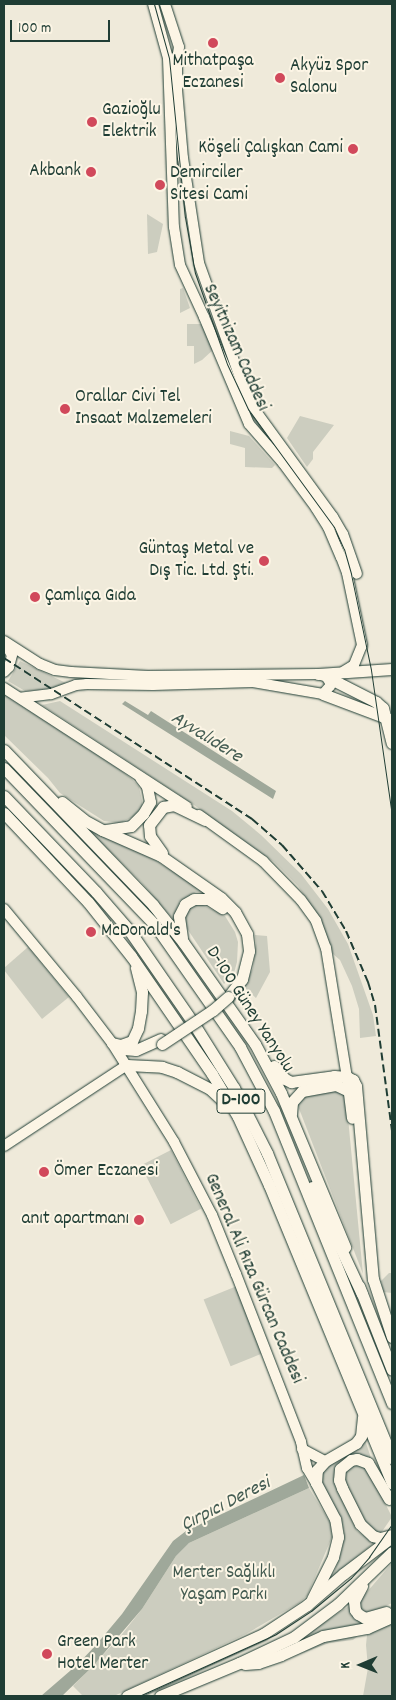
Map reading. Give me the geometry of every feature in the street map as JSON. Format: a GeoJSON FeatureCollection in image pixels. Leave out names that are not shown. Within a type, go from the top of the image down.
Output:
{"type":"FeatureCollection","features":[{"type":"Feature","properties":{"kind":"main road","name":"Seyitnizam Caddesi"},"geometry":{"type":"LineString","coordinates":[[153,4],[168,58],[174,227],[180,265],[204,317],[248,424],[283,463],[305,493],[328,527],[341,557],[347,574],[362,645],[354,665],[344,671]]}},
{"type":"Feature","properties":{"kind":"main road","name":"Seyitnizam Caddesi"},"geometry":{"type":"LineString","coordinates":[[165,4],[179,47],[177,90],[183,158],[199,263],[252,406],[333,517],[343,534],[357,574]]}},
{"type":"Feature","properties":{"kind":"main road"},"geometry":{"type":"LineString","coordinates":[[4,641],[40,664],[55,670],[71,672],[148,676],[322,676],[344,671],[392,669]]}},
{"type":"Feature","properties":{"kind":"main road"},"geometry":{"type":"LineString","coordinates":[[4,641],[12,655],[4,672]]}},
{"type":"Feature","properties":{"kind":"main road"},"geometry":{"type":"LineString","coordinates":[[322,676],[330,686],[323,694]]}},
{"type":"Feature","properties":{"kind":"main road"},"geometry":{"type":"LineString","coordinates":[[322,676],[376,702],[383,708],[389,719],[392,744]]}},
{"type":"Feature","properties":{"kind":"main road"},"geometry":{"type":"LineString","coordinates":[[20,698],[51,694],[87,684],[153,685],[253,682],[323,694],[389,719]]}},
{"type":"Feature","properties":{"kind":"main road"},"geometry":{"type":"LineString","coordinates":[[4,688],[205,820],[263,861],[301,900],[316,921],[326,948],[349,1091],[364,1263],[392,1350]]}},
{"type":"Feature","properties":{"kind":"main road","name":"D-100 Güney Yanyolu"},"geometry":{"type":"LineString","coordinates":[[4,750],[135,884],[183,942],[255,1044],[272,1073],[291,1114],[337,1225],[392,1370]]}},
{"type":"Feature","properties":{"kind":"main road","name":"D-100"},"geometry":{"type":"LineString","coordinates":[[4,768],[140,907],[173,947],[253,1069],[288,1144],[392,1403]]}},
{"type":"Feature","properties":{"kind":"main road"},"geometry":{"type":"LineString","coordinates":[[102,830],[126,828],[143,814],[150,802],[149,794],[140,777]]}},
{"type":"Feature","properties":{"kind":"main road"},"geometry":{"type":"LineString","coordinates":[[4,1146],[127,1065],[226,995],[242,980],[248,961],[248,943],[244,926],[235,912],[221,898],[170,862],[141,846],[102,830],[84,820],[45,786],[32,780]]}},
{"type":"Feature","properties":{"kind":"main road","name":"D-100"},"geometry":{"type":"LineString","coordinates":[[4,796],[96,892],[129,930],[229,1080],[267,1153],[392,1458]]}},
{"type":"Feature","properties":{"kind":"main road"},"geometry":{"type":"LineString","coordinates":[[170,862],[154,845],[150,836],[149,825],[154,816],[163,807],[174,805],[205,820]]}},
{"type":"Feature","properties":{"kind":"main road"},"geometry":{"type":"LineString","coordinates":[[4,813],[88,902],[131,956],[212,1074],[238,1117],[262,1168],[392,1484]]}},
{"type":"Feature","properties":{"kind":"main road"},"geometry":{"type":"LineString","coordinates":[[183,942],[179,916],[181,910],[188,902],[208,899],[228,914],[240,936],[242,957],[236,978],[226,995]]}},
{"type":"Feature","properties":{"kind":"main road","name":"General Ali Rıza Gürcan Caddesi"},"geometry":{"type":"LineString","coordinates":[[4,909],[77,997],[112,1043],[174,1142],[212,1215],[284,1394],[307,1468],[316,1483]]}},
{"type":"Feature","properties":{"kind":"main road"},"geometry":{"type":"LineString","coordinates":[[112,1043],[121,1045],[132,1041],[140,1019],[142,992],[138,973],[131,956]]}},
{"type":"Feature","properties":{"kind":"main road"},"geometry":{"type":"LineString","coordinates":[[112,1043],[123,1049],[136,1050],[162,1041]]}},
{"type":"Feature","properties":{"kind":"main road"},"geometry":{"type":"LineString","coordinates":[[255,1044],[280,1074],[291,1082],[334,1076],[347,1077],[353,1080],[358,1093],[373,1279],[392,1337]]}},
{"type":"Feature","properties":{"kind":"main road"},"geometry":{"type":"LineString","coordinates":[[127,1065],[162,1067],[194,1080],[216,1093],[238,1117]]}},
{"type":"Feature","properties":{"kind":"main road"},"geometry":{"type":"LineString","coordinates":[[291,1114],[292,1102],[302,1091],[336,1085],[349,1091]]}},
{"type":"Feature","properties":{"kind":"main road"},"geometry":{"type":"LineString","coordinates":[[288,1144],[307,1176],[362,1294]]}},
{"type":"Feature","properties":{"kind":"main road"},"geometry":{"type":"LineString","coordinates":[[308,1605],[324,1576],[338,1537],[335,1519],[316,1483],[317,1470],[325,1461],[356,1443],[361,1436],[364,1412]]}},
{"type":"Feature","properties":{"kind":"main road"},"geometry":{"type":"LineString","coordinates":[[364,1412],[368,1436],[391,1503]]}},
{"type":"Feature","properties":{"kind":"main road"},"geometry":{"type":"LineString","coordinates":[[302,1449],[325,1461]]}},
{"type":"Feature","properties":{"kind":"main road"},"geometry":{"type":"LineString","coordinates":[[391,1503],[368,1463],[357,1459],[351,1460],[340,1469],[339,1480],[342,1488],[363,1528],[373,1536],[380,1538],[392,1536]]}},
{"type":"Feature","properties":{"kind":"main road"},"geometry":{"type":"LineString","coordinates":[[127,1696],[263,1634],[308,1605],[342,1574],[392,1536]]}},
{"type":"Feature","properties":{"kind":"main road"},"geometry":{"type":"LineString","coordinates":[[160,1696],[239,1664],[280,1644],[309,1626],[338,1604],[392,1552]]}},
{"type":"Feature","properties":{"kind":"main road"},"geometry":{"type":"LineString","coordinates":[[367,1576],[354,1601],[355,1610],[365,1618],[392,1609]]}},
{"type":"Feature","properties":{"kind":"main road"},"geometry":{"type":"LineString","coordinates":[[239,1664],[258,1663],[323,1636],[367,1628],[392,1617]]}},
{"type":"Feature","properties":{"kind":"green space"},"geometry":{"type":"Polygon","coordinates":[[[147,214],[163,224],[157,252],[148,254],[147,214]]]}},
{"type":"Feature","properties":{"kind":"green space"},"geometry":{"type":"Polygon","coordinates":[[[183,288],[190,308],[180,313],[180,289],[183,288]]]}},
{"type":"Feature","properties":{"kind":"green space"},"geometry":{"type":"Polygon","coordinates":[[[187,324],[202,324],[214,349],[202,360],[194,364],[194,346],[187,346],[187,324]]]}},
{"type":"Feature","properties":{"kind":"green space"},"geometry":{"type":"Polygon","coordinates":[[[300,416],[334,425],[313,452],[313,459],[307,467],[287,438],[300,416]]]}},
{"type":"Feature","properties":{"kind":"green space"},"geometry":{"type":"Polygon","coordinates":[[[230,431],[249,436],[275,465],[272,468],[245,467],[245,448],[230,444],[230,431]]]}},
{"type":"Feature","properties":{"kind":"green space"},"geometry":{"type":"Polygon","coordinates":[[[20,661],[66,683],[53,689],[25,691],[8,681],[20,661]]]}},
{"type":"Feature","properties":{"kind":"green space"},"geometry":{"type":"Polygon","coordinates":[[[4,694],[132,779],[139,787],[142,800],[142,806],[135,816],[120,823],[104,821],[60,793],[48,778],[4,735],[4,694]]]}},
{"type":"Feature","properties":{"kind":"green space"},"geometry":{"type":"Polygon","coordinates":[[[60,701],[232,811],[261,835],[301,874],[328,909],[348,944],[373,1015],[376,1036],[360,1038],[359,1009],[352,986],[340,960],[333,954],[316,913],[298,886],[274,862],[187,800],[42,705],[60,701]]]}},
{"type":"Feature","properties":{"kind":"green space"},"geometry":{"type":"Polygon","coordinates":[[[85,827],[155,860],[205,892],[196,892],[180,901],[173,919],[141,882],[85,827]]]}},
{"type":"Feature","properties":{"kind":"green space"},"geometry":{"type":"Polygon","coordinates":[[[199,903],[225,916],[235,932],[238,942],[237,962],[234,973],[224,984],[186,927],[184,917],[188,909],[199,903]]]}},
{"type":"Feature","properties":{"kind":"green space"},"geometry":{"type":"Polygon","coordinates":[[[255,935],[267,936],[270,972],[256,998],[244,987],[253,968],[255,935]]]}},
{"type":"Feature","properties":{"kind":"green space"},"geometry":{"type":"Polygon","coordinates":[[[28,947],[69,997],[42,1019],[4,970],[28,947]]]}},
{"type":"Feature","properties":{"kind":"green space"},"geometry":{"type":"Polygon","coordinates":[[[333,1090],[343,1092],[346,1097],[363,1274],[298,1106],[299,1096],[333,1090]]]}},
{"type":"Feature","properties":{"kind":"green space"},"geometry":{"type":"Polygon","coordinates":[[[171,1150],[201,1209],[171,1224],[141,1165],[171,1150]]]}},
{"type":"Feature","properties":{"kind":"green space"},"geometry":{"type":"Polygon","coordinates":[[[389,1273],[392,1273],[392,1293],[383,1292],[381,1281],[389,1273]]]}},
{"type":"Feature","properties":{"kind":"green space"},"geometry":{"type":"Polygon","coordinates":[[[237,1286],[264,1353],[231,1366],[204,1299],[237,1286]]]}},
{"type":"Feature","properties":{"kind":"green space"},"geometry":{"type":"Polygon","coordinates":[[[364,1437],[371,1458],[352,1455],[335,1485],[357,1531],[374,1543],[333,1576],[342,1549],[344,1533],[342,1523],[321,1482],[321,1472],[323,1468],[364,1437]]]}},
{"type":"Feature","properties":{"kind":"green space"},"geometry":{"type":"Polygon","coordinates":[[[354,1464],[364,1465],[392,1517],[381,1533],[374,1532],[364,1522],[343,1479],[346,1468],[354,1464]]]}},
{"type":"Feature","properties":{"kind":"green space","name":"Merter Sağlıklı Yaşam Parkı"},"geometry":{"type":"Polygon","coordinates":[[[309,1488],[331,1524],[332,1537],[307,1596],[299,1603],[246,1634],[114,1696],[83,1696],[73,1686],[119,1638],[142,1609],[176,1556],[189,1543],[309,1488]]]}},
{"type":"Feature","properties":{"kind":"green space"},"geometry":{"type":"Polygon","coordinates":[[[392,1563],[392,1603],[376,1611],[365,1612],[359,1605],[360,1600],[392,1563]]]}},
{"type":"Feature","properties":{"kind":"green space"},"geometry":{"type":"Polygon","coordinates":[[[349,1606],[354,1619],[364,1623],[284,1649],[349,1606]]]}},
{"type":"Feature","properties":{"kind":"green space"},"geometry":{"type":"Polygon","coordinates":[[[392,1622],[392,1696],[363,1696],[368,1668],[367,1635],[392,1622]]]}},
{"type":"Feature","properties":{"kind":"green space"},"geometry":{"type":"Polygon","coordinates":[[[360,1634],[353,1640],[329,1643],[300,1654],[329,1639],[360,1634]]]}},
{"type":"Feature","properties":{"kind":"shaded area"},"geometry":{"type":"Polygon","coordinates":[[[125,701],[148,715],[151,711],[276,791],[273,799],[122,704],[125,701]]]}},
{"type":"Feature","properties":{"kind":"shaded area"},"geometry":{"type":"Polygon","coordinates":[[[304,1475],[309,1488],[189,1543],[176,1556],[142,1609],[93,1666],[62,1696],[41,1696],[78,1664],[96,1645],[122,1614],[173,1541],[186,1531],[304,1475]]]}},
{"type":"Feature","properties":{"kind":"tram line"},"geometry":{"type":"LineString","coordinates":[[154,4],[169,58],[185,217],[195,273],[227,364],[248,409],[334,527],[344,549],[371,670],[392,815]]}},
{"type":"Feature","properties":{"kind":"tram line"},"geometry":{"type":"LineString","coordinates":[[139,1696],[276,1634],[311,1611],[351,1578],[369,1557],[392,1524]]}},
{"type":"Feature","properties":{"kind":"railway"},"geometry":{"type":"LineString","coordinates":[[4,658],[252,819],[282,845],[322,891],[346,931],[368,982],[375,1005],[392,1131]]}},
{"type":"Feature","properties":{"kind":"place","name":"Mithatpaşa Eczanesi"},"geometry":{"type":"Point","coordinates":[213,43]}},
{"type":"Feature","properties":{"kind":"place","name":"Akyüz Spor Salonu"},"geometry":{"type":"Point","coordinates":[280,78]}},
{"type":"Feature","properties":{"kind":"place","name":"Gazioğlu Elektrik"},"geometry":{"type":"Point","coordinates":[92,122]}},
{"type":"Feature","properties":{"kind":"place","name":"Köşeli Çalışkan Cami"},"geometry":{"type":"Point","coordinates":[353,149]}},
{"type":"Feature","properties":{"kind":"place","name":"Akbank"},"geometry":{"type":"Point","coordinates":[91,172]}},
{"type":"Feature","properties":{"kind":"place","name":"Demirciler Sitesi Cami"},"geometry":{"type":"Point","coordinates":[160,185]}},
{"type":"Feature","properties":{"kind":"place","name":"Orallar Civi Tel Insaat Malzemeleri"},"geometry":{"type":"Point","coordinates":[65,409]}},
{"type":"Feature","properties":{"kind":"place","name":"Güntaş Metal ve Dış Tic. Ltd. Şti."},"geometry":{"type":"Point","coordinates":[264,561]}},
{"type":"Feature","properties":{"kind":"place","name":"Çamlıça Gıda"},"geometry":{"type":"Point","coordinates":[35,597]}},
{"type":"Feature","properties":{"kind":"place","name":"McDonald's"},"geometry":{"type":"Point","coordinates":[91,932]}},
{"type":"Feature","properties":{"kind":"place","name":"Ömer Eczanesi"},"geometry":{"type":"Point","coordinates":[44,1172]}},
{"type":"Feature","properties":{"kind":"place","name":"anıt apartmanı"},"geometry":{"type":"Point","coordinates":[139,1220]}},
{"type":"Feature","properties":{"kind":"place","name":"Green Park Hotel Merter"},"geometry":{"type":"Point","coordinates":[47,1654]}},
{"type":"Feature","properties":{"kind":"water label","name":"Ayvalıdere"},"geometry":{"type":"Point","coordinates":[206,738]}},
{"type":"Feature","properties":{"kind":"water label","name":"Çırpıcı Deresi"},"geometry":{"type":"Point","coordinates":[226,1505]}}]}
